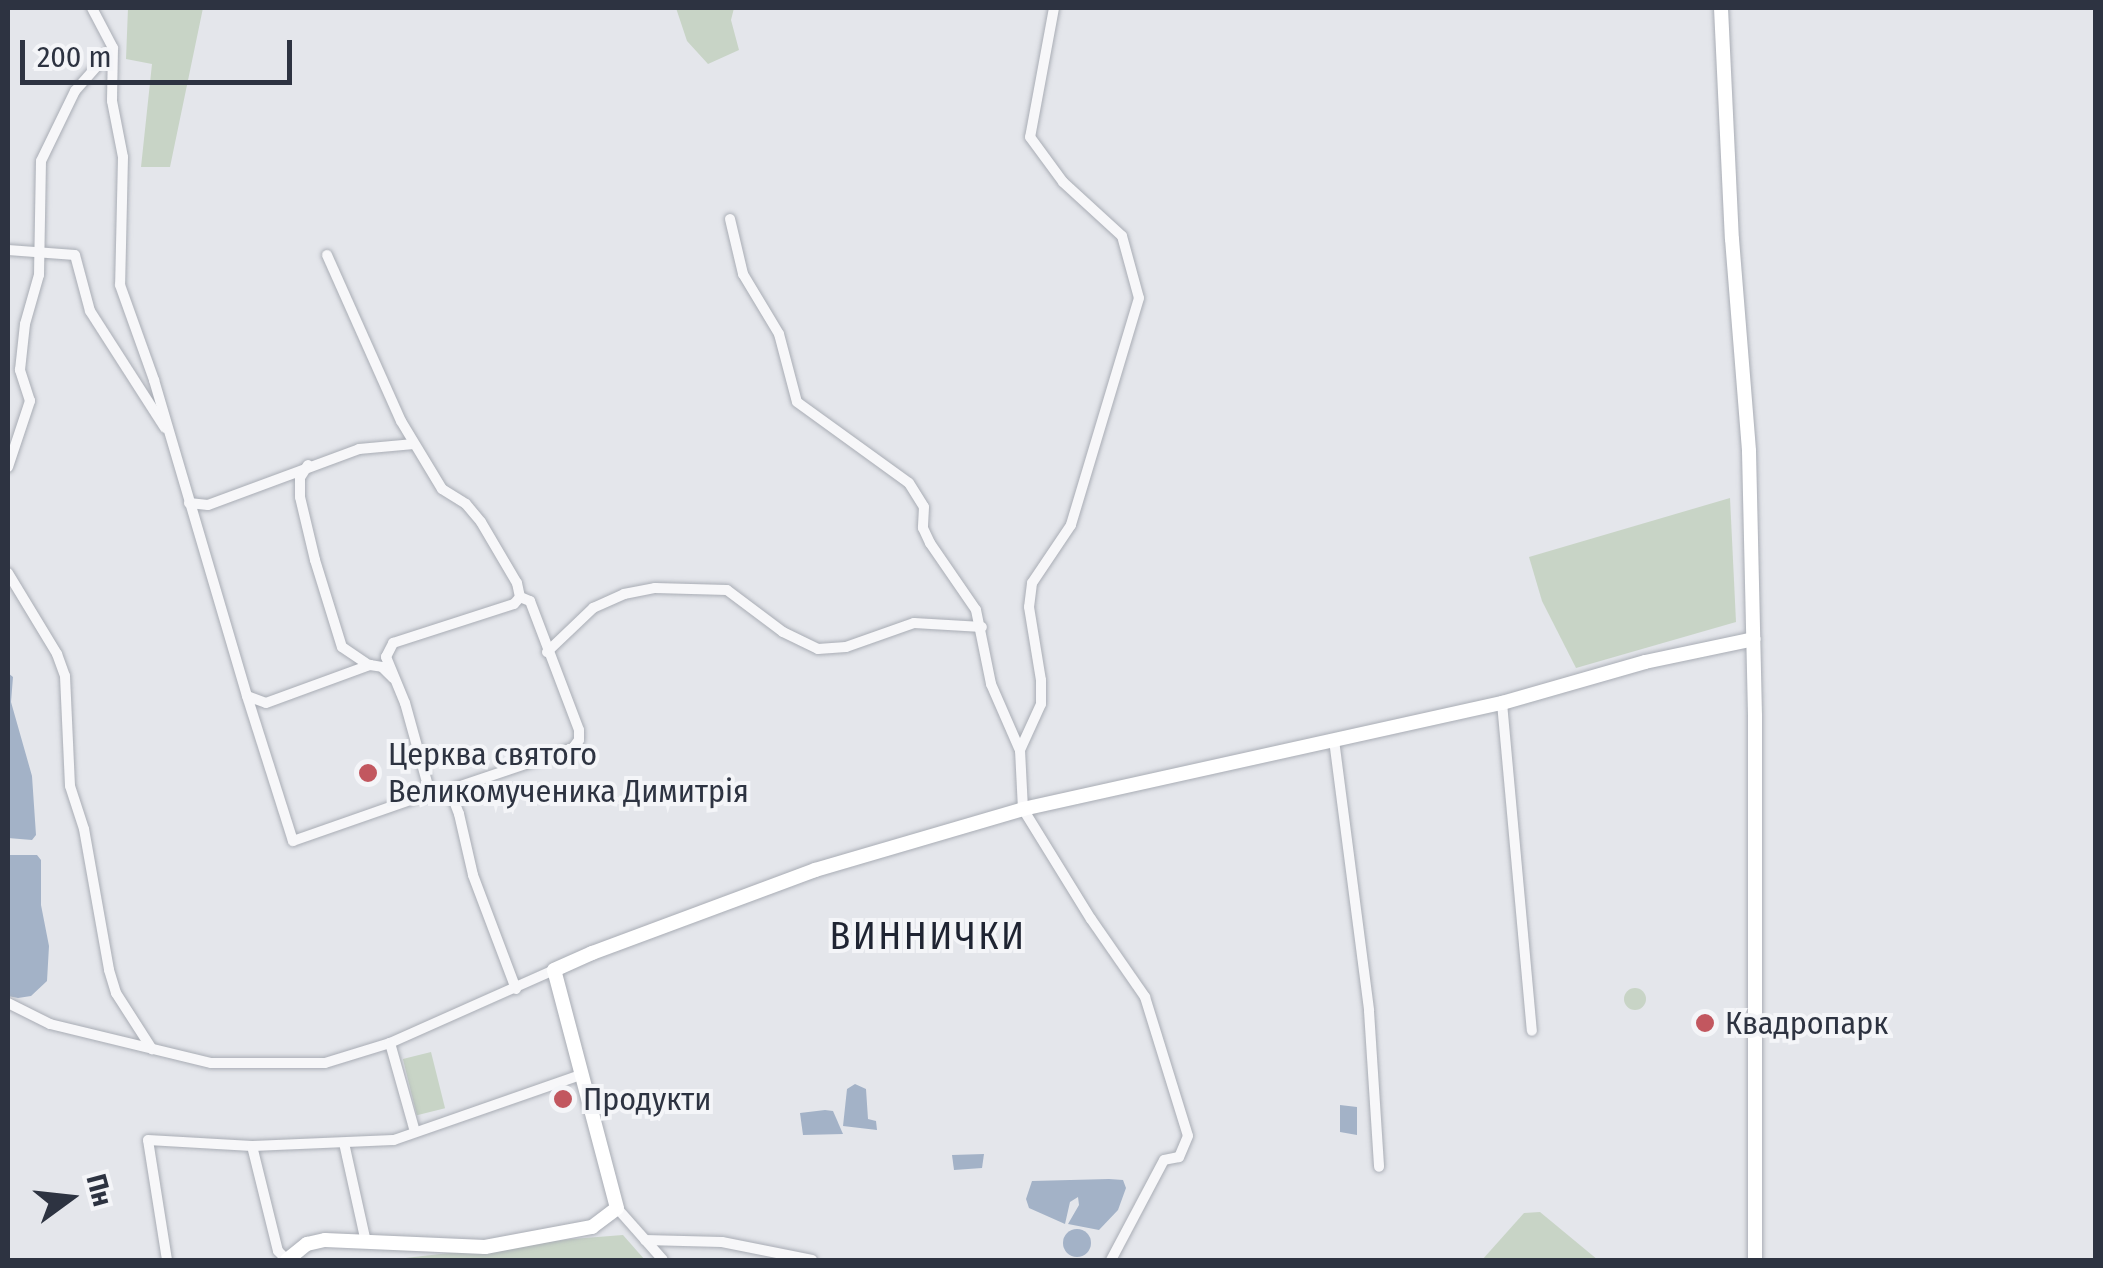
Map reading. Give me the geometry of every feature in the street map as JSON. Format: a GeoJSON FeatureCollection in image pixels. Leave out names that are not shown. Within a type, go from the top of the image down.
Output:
{"type":"FeatureCollection","features":[{"type":"Feature","properties":{"kind":"street"},"geometry":{"type":"LineString","coordinates":[[92,8],[113,48],[112,101],[123,157],[120,285],[169,432],[292,841],[430,793],[452,796]]}},
{"type":"Feature","properties":{"kind":"street"},"geometry":{"type":"LineString","coordinates":[[1020,750],[1040,704],[1041,680],[1028,606],[1032,583],[1070,525],[1139,298],[1122,236],[1062,182],[1030,137],[1054,8]]}},
{"type":"Feature","properties":{"kind":"street"},"geometry":{"type":"LineString","coordinates":[[1721,8],[1732,239],[1749,451],[1754,638],[1755,1260]]}},
{"type":"Feature","properties":{"kind":"street"},"geometry":{"type":"LineString","coordinates":[[8,467],[30,401],[20,370],[24,324],[40,256],[41,161],[75,90],[113,48]]}},
{"type":"Feature","properties":{"kind":"street"},"geometry":{"type":"LineString","coordinates":[[730,219],[743,274],[779,334],[797,402],[909,483],[924,507],[923,528],[930,544],[964,590],[982,627],[991,684],[1014,728],[1020,750],[1023,809],[1090,919],[1145,997],[1188,1136],[1179,1157],[1164,1160],[1111,1260]]}},
{"type":"Feature","properties":{"kind":"street"},"geometry":{"type":"LineString","coordinates":[[8,250],[40,256],[75,256],[90,310],[169,432]]}},
{"type":"Feature","properties":{"kind":"street"},"geometry":{"type":"LineString","coordinates":[[327,255],[414,444],[442,490],[466,504],[481,522],[517,583],[520,596],[514,604],[393,643],[386,657],[405,703],[430,793]]}},
{"type":"Feature","properties":{"kind":"street"},"geometry":{"type":"LineString","coordinates":[[189,502],[208,505],[359,449],[414,444]]}},
{"type":"Feature","properties":{"kind":"street"},"geometry":{"type":"LineString","coordinates":[[308,465],[300,478],[300,497],[342,648],[370,665]]}},
{"type":"Feature","properties":{"kind":"street"},"geometry":{"type":"LineString","coordinates":[[8,573],[57,654],[65,676],[70,786],[84,829],[109,970],[116,993],[152,1049]]}},
{"type":"Feature","properties":{"kind":"street"},"geometry":{"type":"LineString","coordinates":[[547,652],[593,608],[624,594],[655,588],[726,590],[783,632],[818,649],[846,647],[914,623],[982,627]]}},
{"type":"Feature","properties":{"kind":"street"},"geometry":{"type":"LineString","coordinates":[[516,989],[474,874],[452,796],[456,788],[573,748],[579,740],[530,600],[520,596]]}},
{"type":"Feature","properties":{"kind":"street"},"geometry":{"type":"LineString","coordinates":[[8,1004],[50,1024],[211,1063],[307,1063],[354,1057],[554,970],[780,882],[1023,809],[1502,703],[1645,662],[1754,638]]}},
{"type":"Feature","properties":{"kind":"street"},"geometry":{"type":"LineString","coordinates":[[247,696],[266,703],[370,665],[382,666],[393,678]]}},
{"type":"Feature","properties":{"kind":"street"},"geometry":{"type":"LineString","coordinates":[[1502,703],[1532,1032]]}},
{"type":"Feature","properties":{"kind":"street"},"geometry":{"type":"LineString","coordinates":[[1334,740],[1370,1011],[1380,1167]]}},
{"type":"Feature","properties":{"kind":"street"},"geometry":{"type":"LineString","coordinates":[[554,970],[616,1208],[663,1260]]}},
{"type":"Feature","properties":{"kind":"street"},"geometry":{"type":"LineString","coordinates":[[390,1043],[416,1132]]}},
{"type":"Feature","properties":{"kind":"street"},"geometry":{"type":"LineString","coordinates":[[167,1260],[148,1140],[252,1146],[394,1140],[583,1074]]}},
{"type":"Feature","properties":{"kind":"street"},"geometry":{"type":"LineString","coordinates":[[344,1143],[366,1242]]}},
{"type":"Feature","properties":{"kind":"street"},"geometry":{"type":"LineString","coordinates":[[252,1146],[278,1251],[287,1260],[306,1244],[366,1242],[485,1247],[592,1227],[616,1208]]}},
{"type":"Feature","properties":{"kind":"street"},"geometry":{"type":"LineString","coordinates":[[645,1240],[722,1242],[812,1260]]}},
{"type":"Feature","properties":{"kind":"green space"},"geometry":{"type":"Polygon","coordinates":[[[128,8],[203,8],[170,167],[141,167],[152,64],[126,59],[128,8]]]}},
{"type":"Feature","properties":{"kind":"green space"},"geometry":{"type":"Polygon","coordinates":[[[676,8],[734,8],[731,20],[739,50],[708,64],[687,41],[676,8]]]}},
{"type":"Feature","properties":{"kind":"green space"},"geometry":{"type":"Polygon","coordinates":[[[1730,498],[1736,622],[1576,668],[1542,601],[1529,557],[1730,498]]]}},
{"type":"Feature","properties":{"kind":"green space"},"geometry":{"type":"Polygon","coordinates":[[[1635,988],[1643,991],[1643,1007],[1635,1010],[1627,1007],[1624,999],[1627,991],[1635,988]]]}},
{"type":"Feature","properties":{"kind":"green space"},"geometry":{"type":"Polygon","coordinates":[[[431,1052],[445,1108],[417,1115],[403,1059],[431,1052]]]}},
{"type":"Feature","properties":{"kind":"green space"},"geometry":{"type":"Polygon","coordinates":[[[1540,1212],[1598,1260],[1482,1260],[1524,1213],[1540,1212]]]}},
{"type":"Feature","properties":{"kind":"green space"},"geometry":{"type":"Polygon","coordinates":[[[623,1235],[645,1260],[388,1260],[572,1239],[623,1235]]]}},
{"type":"Feature","properties":{"kind":"water"},"geometry":{"type":"Polygon","coordinates":[[[8,673],[13,677],[11,702],[32,776],[36,835],[32,840],[8,838],[8,673]]]}},
{"type":"Feature","properties":{"kind":"water"},"geometry":{"type":"Polygon","coordinates":[[[8,855],[37,855],[41,860],[41,905],[49,946],[47,981],[31,996],[18,998],[8,996],[8,855]]]}},
{"type":"Feature","properties":{"kind":"water"},"geometry":{"type":"Polygon","coordinates":[[[855,1084],[866,1089],[868,1119],[876,1121],[877,1130],[843,1126],[847,1089],[855,1084]]]}},
{"type":"Feature","properties":{"kind":"water"},"geometry":{"type":"Polygon","coordinates":[[[1340,1105],[1357,1107],[1357,1135],[1340,1132],[1340,1105]]]}},
{"type":"Feature","properties":{"kind":"water"},"geometry":{"type":"Polygon","coordinates":[[[833,1111],[843,1134],[803,1135],[800,1113],[833,1111]]]}},
{"type":"Feature","properties":{"kind":"water"},"geometry":{"type":"Polygon","coordinates":[[[984,1154],[982,1168],[954,1170],[952,1155],[984,1154]]]}},
{"type":"Feature","properties":{"kind":"water"},"geometry":{"type":"Polygon","coordinates":[[[1123,1180],[1126,1188],[1118,1210],[1099,1230],[1068,1224],[1079,1205],[1078,1197],[1070,1202],[1065,1224],[1029,1208],[1026,1199],[1032,1181],[1123,1180]]]}},
{"type":"Feature","properties":{"kind":"water"},"geometry":{"type":"Polygon","coordinates":[[[1077,1229],[1087,1233],[1091,1243],[1087,1253],[1077,1257],[1067,1253],[1063,1243],[1067,1233],[1077,1229]]]}},
{"type":"Feature","properties":{"kind":"place","name":"Церква святого Великомученика Димитрія"},"geometry":{"type":"Point","coordinates":[368,773]}},
{"type":"Feature","properties":{"kind":"place","name":"Квадропарк"},"geometry":{"type":"Point","coordinates":[1705,1023]}},
{"type":"Feature","properties":{"kind":"place","name":"Продукти"},"geometry":{"type":"Point","coordinates":[563,1099]}},
{"type":"Feature","properties":{"kind":"district","name":"ВИННИЧКИ"},"geometry":{"type":"Point","coordinates":[928,937]}}]}
